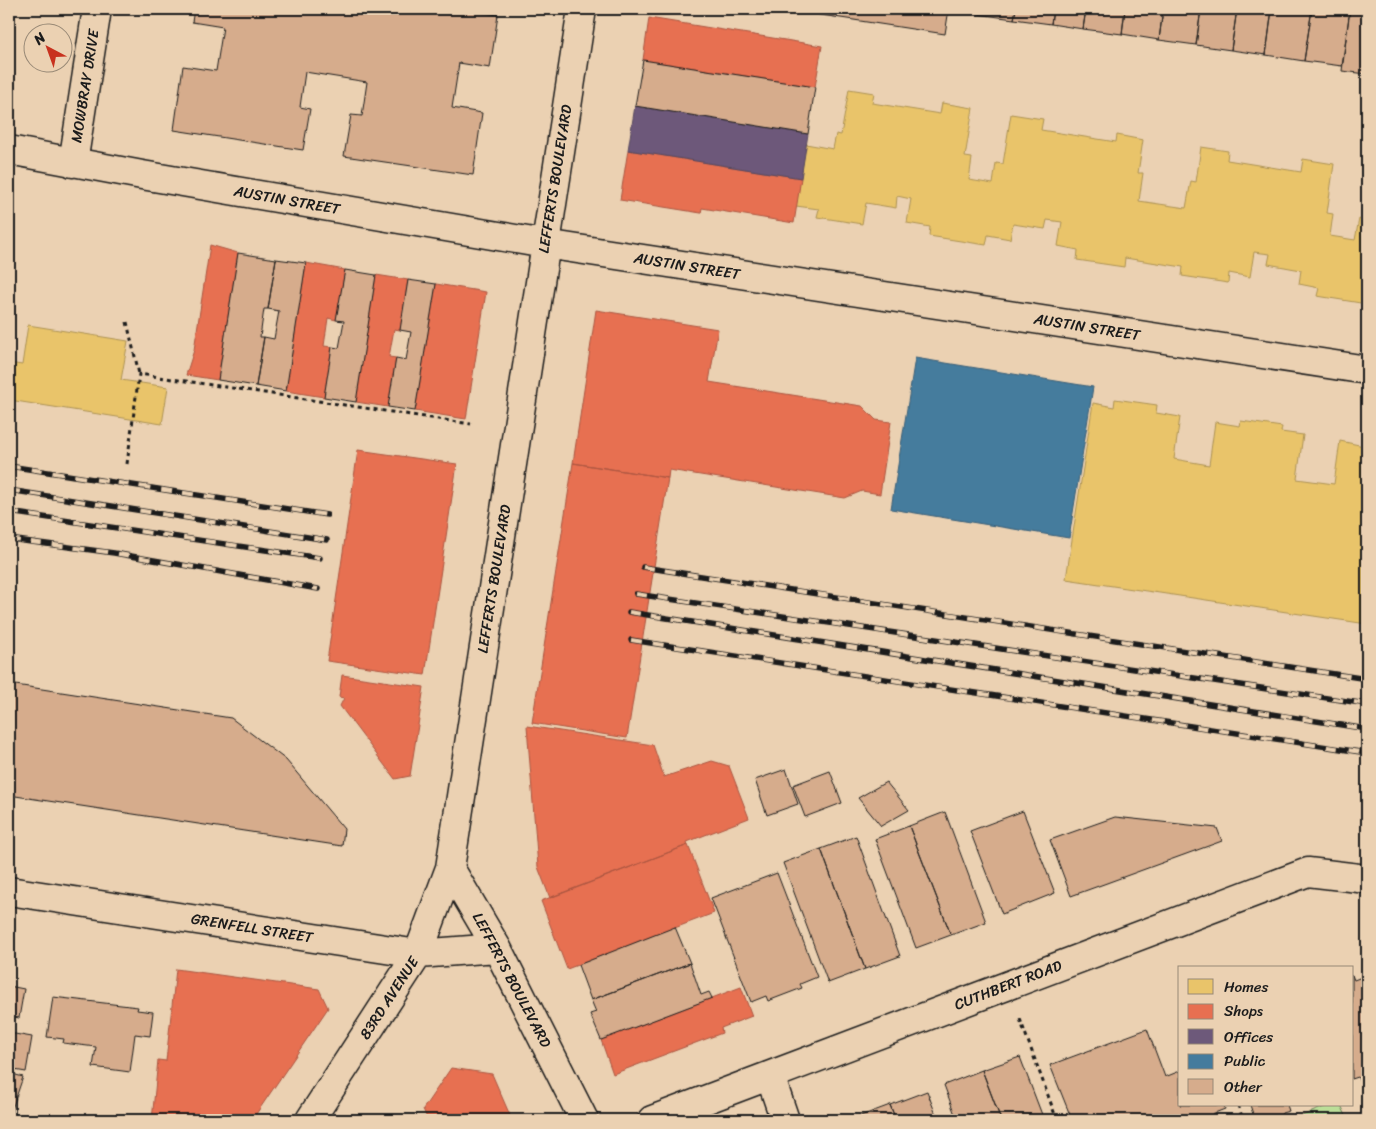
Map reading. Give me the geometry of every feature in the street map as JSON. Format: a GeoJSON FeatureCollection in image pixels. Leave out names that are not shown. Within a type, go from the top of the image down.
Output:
{"type":"FeatureCollection","features":[{"type":"Feature","properties":{"kind":"street","name":"MOWBRAY DRIVE"},"geometry":{"type":"LineString","coordinates":[[73,163],[97,9]]}},
{"type":"Feature","properties":{"kind":"street","name":"LEFFERTS BOULEVARD"},"geometry":{"type":"LineString","coordinates":[[582,9],[450,868],[497,948],[584,1120]]}},
{"type":"Feature","properties":{"kind":"street","name":"AUSTIN STREET"},"geometry":{"type":"LineString","coordinates":[[9,150],[73,163],[545,244],[1367,370]]}},
{"type":"Feature","properties":{"kind":"street","name":"83RD AVENUE"},"geometry":{"type":"LineString","coordinates":[[310,1120],[418,954],[450,868]]}},
{"type":"Feature","properties":{"kind":"street","name":"CUTHBERT ROAD"},"geometry":{"type":"LineString","coordinates":[[652,1120],[1308,872],[1367,879]]}},
{"type":"Feature","properties":{"kind":"street","name":"GRENFELL STREET"},"geometry":{"type":"LineString","coordinates":[[9,891],[418,954],[497,948]]}},
{"type":"Feature","properties":{"kind":"street"},"geometry":{"type":"LineString","coordinates":[[770,1076],[785,1120]]}},
{"type":"Feature","properties":{"kind":"path"},"geometry":{"type":"LineString","coordinates":[[127,322],[139,374],[127,464]]}},
{"type":"Feature","properties":{"kind":"path"},"geometry":{"type":"LineString","coordinates":[[139,374],[471,424]]}},
{"type":"Feature","properties":{"kind":"path"},"geometry":{"type":"LineString","coordinates":[[1008,986],[1057,1120]]}},
{"type":"Feature","properties":{"kind":"path"},"geometry":{"type":"LineString","coordinates":[[1238,1106],[1243,1120]]}},
{"type":"Feature","properties":{"kind":"green space"},"geometry":{"type":"Polygon","coordinates":[[[1327,1106],[1341,1106],[1348,1120],[1292,1120],[1327,1106]]]}},
{"type":"Feature","properties":{"kind":"building: Homes"},"geometry":{"type":"Polygon","coordinates":[[[849,89],[874,93],[872,103],[940,114],[942,103],[973,108],[965,157],[972,158],[969,180],[993,184],[996,163],[1003,164],[1011,114],[1043,119],[1041,130],[1116,142],[1117,135],[1143,140],[1138,173],[1143,173],[1139,201],[1186,208],[1191,181],[1196,182],[1201,147],[1228,151],[1227,160],[1301,172],[1303,159],[1334,164],[1327,213],[1333,214],[1330,236],[1355,240],[1359,219],[1365,221],[1367,209],[1367,304],[1317,296],[1319,288],[1299,284],[1301,270],[1268,264],[1270,254],[1254,252],[1250,277],[1229,273],[1228,283],[1182,276],[1183,267],[1125,258],[1124,267],[1077,260],[1078,250],[1058,246],[1062,222],[1047,220],[1045,229],[1013,224],[1010,239],[988,235],[986,245],[929,236],[930,227],[907,223],[911,199],[897,196],[896,208],[866,203],[862,224],[817,217],[819,209],[796,206],[806,144],[833,149],[836,134],[841,135],[849,89]]]}},
{"type":"Feature","properties":{"kind":"building: Homes"},"geometry":{"type":"Polygon","coordinates":[[[28,325],[128,341],[121,380],[168,387],[162,424],[9,400],[9,363],[22,365],[28,325]]]}},
{"type":"Feature","properties":{"kind":"building: Homes"},"geometry":{"type":"Polygon","coordinates":[[[1115,399],[1157,405],[1156,413],[1180,417],[1174,459],[1209,465],[1215,422],[1240,426],[1241,421],[1282,427],[1281,432],[1303,435],[1297,479],[1334,484],[1340,441],[1364,446],[1365,439],[1367,440],[1367,624],[1066,579],[1093,403],[1114,407],[1115,399]]]}},
{"type":"Feature","properties":{"kind":"building: Shops"},"geometry":{"type":"Polygon","coordinates":[[[649,18],[822,46],[815,87],[643,60],[649,18]]]}},
{"type":"Feature","properties":{"kind":"building: Shops"},"geometry":{"type":"Polygon","coordinates":[[[628,150],[801,178],[794,223],[702,208],[701,213],[620,200],[628,150]]]}},
{"type":"Feature","properties":{"kind":"building: Shops"},"geometry":{"type":"Polygon","coordinates":[[[210,245],[238,253],[218,380],[186,375],[194,350],[210,245]]]}},
{"type":"Feature","properties":{"kind":"building: Shops"},"geometry":{"type":"Polygon","coordinates":[[[306,263],[345,270],[336,320],[328,318],[324,346],[332,347],[324,397],[286,391],[306,263]]]}},
{"type":"Feature","properties":{"kind":"building: Shops"},"geometry":{"type":"Polygon","coordinates":[[[376,275],[408,280],[400,330],[394,329],[389,357],[396,358],[388,407],[356,402],[376,275]]]}},
{"type":"Feature","properties":{"kind":"building: Shops"},"geometry":{"type":"Polygon","coordinates":[[[436,284],[486,292],[466,419],[415,411],[436,284]]]}},
{"type":"Feature","properties":{"kind":"building: Shops"},"geometry":{"type":"Polygon","coordinates":[[[596,310],[718,329],[709,382],[862,406],[876,420],[891,422],[880,494],[862,491],[845,498],[669,470],[668,478],[573,463],[596,310]]]}},
{"type":"Feature","properties":{"kind":"building: Shops"},"geometry":{"type":"Polygon","coordinates":[[[358,450],[457,464],[425,675],[327,661],[358,450]]]}},
{"type":"Feature","properties":{"kind":"building: Shops"},"geometry":{"type":"Polygon","coordinates":[[[573,463],[668,478],[627,738],[532,723],[573,463]]]}},
{"type":"Feature","properties":{"kind":"building: Shops"},"geometry":{"type":"Polygon","coordinates":[[[342,675],[424,687],[410,776],[395,779],[340,706],[344,698],[339,697],[342,675]]]}},
{"type":"Feature","properties":{"kind":"building: Shops"},"geometry":{"type":"Polygon","coordinates":[[[527,726],[653,745],[664,777],[712,761],[729,766],[749,818],[687,842],[688,845],[550,898],[538,867],[527,726]]]}},
{"type":"Feature","properties":{"kind":"building: Shops"},"geometry":{"type":"Polygon","coordinates":[[[688,845],[714,913],[567,969],[541,901],[688,845]]]}},
{"type":"Feature","properties":{"kind":"building: Shops"},"geometry":{"type":"Polygon","coordinates":[[[176,969],[319,989],[328,1008],[252,1120],[152,1120],[158,1060],[166,1061],[176,969]]]}},
{"type":"Feature","properties":{"kind":"building: Shops"},"geometry":{"type":"Polygon","coordinates":[[[741,987],[752,1016],[721,1028],[722,1033],[613,1074],[601,1040],[741,987]]]}},
{"type":"Feature","properties":{"kind":"building: Shops"},"geometry":{"type":"Polygon","coordinates":[[[451,1068],[492,1074],[512,1120],[425,1120],[427,1118],[423,1109],[451,1068]]]}},
{"type":"Feature","properties":{"kind":"building: Offices"},"geometry":{"type":"Polygon","coordinates":[[[635,106],[808,134],[801,178],[628,150],[635,106]]]}},
{"type":"Feature","properties":{"kind":"building: Public"},"geometry":{"type":"Polygon","coordinates":[[[915,358],[1093,387],[1069,538],[891,509],[915,358]]]}},
{"type":"Feature","properties":{"kind":"building: Other"},"geometry":{"type":"Polygon","coordinates":[[[194,9],[413,9],[449,14],[450,9],[457,9],[498,15],[490,68],[459,63],[452,108],[482,113],[473,175],[344,156],[351,115],[362,116],[367,82],[305,72],[300,107],[310,109],[303,150],[174,130],[183,66],[216,71],[223,27],[192,22],[194,9]]]}},
{"type":"Feature","properties":{"kind":"building: Other"},"geometry":{"type":"Polygon","coordinates":[[[782,9],[949,9],[945,34],[782,9]]]}},
{"type":"Feature","properties":{"kind":"building: Other"},"geometry":{"type":"Polygon","coordinates":[[[978,9],[1016,9],[1014,19],[977,14],[978,9]]]}},
{"type":"Feature","properties":{"kind":"building: Other"},"geometry":{"type":"Polygon","coordinates":[[[1016,9],[1053,9],[1051,24],[1014,19],[1016,9]]]}},
{"type":"Feature","properties":{"kind":"building: Other"},"geometry":{"type":"Polygon","coordinates":[[[1053,9],[1086,9],[1083,29],[1051,24],[1053,9]]]}},
{"type":"Feature","properties":{"kind":"building: Other"},"geometry":{"type":"Polygon","coordinates":[[[1086,9],[1125,9],[1122,34],[1083,29],[1086,9]]]}},
{"type":"Feature","properties":{"kind":"building: Other"},"geometry":{"type":"Polygon","coordinates":[[[1125,9],[1163,9],[1159,40],[1122,34],[1125,9]]]}},
{"type":"Feature","properties":{"kind":"building: Other"},"geometry":{"type":"Polygon","coordinates":[[[1163,9],[1201,9],[1196,45],[1159,40],[1163,9]]]}},
{"type":"Feature","properties":{"kind":"building: Other"},"geometry":{"type":"Polygon","coordinates":[[[1201,9],[1237,9],[1231,50],[1196,45],[1201,9]]]}},
{"type":"Feature","properties":{"kind":"building: Other"},"geometry":{"type":"Polygon","coordinates":[[[1237,9],[1272,9],[1266,55],[1231,50],[1237,9]]]}},
{"type":"Feature","properties":{"kind":"building: Other"},"geometry":{"type":"Polygon","coordinates":[[[1272,9],[1312,9],[1304,61],[1266,55],[1272,9]]]}},
{"type":"Feature","properties":{"kind":"building: Other"},"geometry":{"type":"Polygon","coordinates":[[[1312,9],[1350,9],[1342,66],[1304,61],[1312,9]]]}},
{"type":"Feature","properties":{"kind":"building: Other"},"geometry":{"type":"Polygon","coordinates":[[[1350,9],[1367,9],[1367,74],[1342,71],[1350,9]]]}},
{"type":"Feature","properties":{"kind":"building: Other"},"geometry":{"type":"Polygon","coordinates":[[[643,60],[815,87],[808,134],[635,106],[643,60]]]}},
{"type":"Feature","properties":{"kind":"building: Other"},"geometry":{"type":"Polygon","coordinates":[[[238,253],[276,259],[268,309],[264,309],[260,337],[264,337],[256,386],[218,380],[238,253]]]}},
{"type":"Feature","properties":{"kind":"building: Other"},"geometry":{"type":"Polygon","coordinates":[[[276,259],[306,263],[286,391],[256,386],[264,337],[274,339],[279,311],[268,309],[276,259]]]}},
{"type":"Feature","properties":{"kind":"building: Other"},"geometry":{"type":"Polygon","coordinates":[[[345,270],[376,275],[356,402],[324,397],[332,347],[339,348],[344,321],[336,320],[345,270]]]}},
{"type":"Feature","properties":{"kind":"building: Other"},"geometry":{"type":"Polygon","coordinates":[[[408,280],[436,284],[415,411],[388,407],[396,358],[406,360],[411,332],[400,330],[408,280]]]}},
{"type":"Feature","properties":{"kind":"building: Other"},"geometry":{"type":"Polygon","coordinates":[[[9,684],[231,718],[286,760],[344,829],[342,846],[9,795],[9,684]]]}},
{"type":"Feature","properties":{"kind":"building: Other"},"geometry":{"type":"Polygon","coordinates":[[[786,769],[798,804],[767,815],[755,780],[786,769]]]}},
{"type":"Feature","properties":{"kind":"building: Other"},"geometry":{"type":"Polygon","coordinates":[[[830,771],[842,803],[805,817],[793,785],[830,771]]]}},
{"type":"Feature","properties":{"kind":"building: Other"},"geometry":{"type":"Polygon","coordinates":[[[886,782],[909,810],[881,826],[858,798],[886,782]]]}},
{"type":"Feature","properties":{"kind":"building: Other"},"geometry":{"type":"Polygon","coordinates":[[[1023,811],[1055,893],[1002,914],[970,831],[1023,811]]]}},
{"type":"Feature","properties":{"kind":"building: Other"},"geometry":{"type":"Polygon","coordinates":[[[945,812],[986,922],[951,935],[909,826],[945,812]]]}},
{"type":"Feature","properties":{"kind":"building: Other"},"geometry":{"type":"Polygon","coordinates":[[[1115,817],[1217,828],[1222,841],[1071,896],[1050,840],[1115,817]]]}},
{"type":"Feature","properties":{"kind":"building: Other"},"geometry":{"type":"Polygon","coordinates":[[[909,826],[951,935],[916,948],[875,839],[909,826]]]}},
{"type":"Feature","properties":{"kind":"building: Other"},"geometry":{"type":"Polygon","coordinates":[[[856,836],[900,956],[865,969],[821,849],[856,836]]]}},
{"type":"Feature","properties":{"kind":"building: Other"},"geometry":{"type":"Polygon","coordinates":[[[821,849],[865,969],[828,983],[783,863],[821,849]]]}},
{"type":"Feature","properties":{"kind":"building: Other"},"geometry":{"type":"Polygon","coordinates":[[[777,873],[817,977],[800,984],[802,988],[768,1001],[766,996],[751,1002],[711,898],[777,873]]]}},
{"type":"Feature","properties":{"kind":"building: Other"},"geometry":{"type":"Polygon","coordinates":[[[675,927],[690,963],[591,1000],[578,965],[675,927]]]}},
{"type":"Feature","properties":{"kind":"building: Other"},"geometry":{"type":"Polygon","coordinates":[[[690,963],[701,995],[709,992],[712,998],[601,1040],[590,1014],[596,1012],[591,1000],[690,963]]]}},
{"type":"Feature","properties":{"kind":"building: Other"},"geometry":{"type":"Polygon","coordinates":[[[1367,975],[1367,1102],[1358,1077],[1354,1078],[1354,980],[1367,975]]]}},
{"type":"Feature","properties":{"kind":"building: Other"},"geometry":{"type":"Polygon","coordinates":[[[9,986],[24,989],[19,1018],[9,1016],[9,986]]]}},
{"type":"Feature","properties":{"kind":"building: Other"},"geometry":{"type":"Polygon","coordinates":[[[53,997],[138,1007],[137,1010],[153,1012],[150,1036],[135,1034],[130,1072],[93,1067],[96,1047],[63,1043],[64,1039],[47,1037],[53,997]]]}},
{"type":"Feature","properties":{"kind":"building: Other"},"geometry":{"type":"Polygon","coordinates":[[[1147,1029],[1165,1077],[1178,1072],[1178,1106],[1224,1106],[1225,1109],[1212,1114],[1214,1120],[1072,1120],[1050,1065],[1147,1029]]]}},
{"type":"Feature","properties":{"kind":"building: Other"},"geometry":{"type":"Polygon","coordinates":[[[9,1033],[32,1037],[26,1072],[9,1069],[9,1033]]]}},
{"type":"Feature","properties":{"kind":"building: Other"},"geometry":{"type":"Polygon","coordinates":[[[1020,1057],[1044,1120],[1001,1120],[982,1070],[1020,1057]]]}},
{"type":"Feature","properties":{"kind":"building: Other"},"geometry":{"type":"Polygon","coordinates":[[[982,1070],[1001,1120],[957,1120],[944,1085],[982,1070]]]}},
{"type":"Feature","properties":{"kind":"building: Other"},"geometry":{"type":"Polygon","coordinates":[[[9,1073],[23,1077],[11,1112],[9,1111],[9,1073]]]}},
{"type":"Feature","properties":{"kind":"building: Other"},"geometry":{"type":"Polygon","coordinates":[[[927,1091],[938,1120],[896,1120],[890,1105],[927,1091]]]}},
{"type":"Feature","properties":{"kind":"building: Other"},"geometry":{"type":"Polygon","coordinates":[[[890,1105],[896,1120],[850,1120],[890,1105]]]}},
{"type":"Feature","properties":{"kind":"building: Other"},"geometry":{"type":"Polygon","coordinates":[[[1250,1106],[1287,1106],[1289,1111],[1282,1113],[1279,1120],[1255,1120],[1250,1106]]]}},
{"type":"Feature","properties":{"kind":"building: Other"},"geometry":{"type":"Polygon","coordinates":[[[1367,1113],[1367,1120],[1359,1120],[1358,1117],[1367,1113]]]}},
{"type":"Feature","properties":{"kind":"railway"},"geometry":{"type":"LineString","coordinates":[[9,466],[327,515]]}},
{"type":"Feature","properties":{"kind":"railway"},"geometry":{"type":"LineString","coordinates":[[9,490],[327,540]]}},
{"type":"Feature","properties":{"kind":"railway"},"geometry":{"type":"LineString","coordinates":[[9,512],[320,558]]}},
{"type":"Feature","properties":{"kind":"railway"},"geometry":{"type":"LineString","coordinates":[[9,539],[114,553],[318,589]]}},
{"type":"Feature","properties":{"kind":"railway"},"geometry":{"type":"LineString","coordinates":[[643,567],[1367,679]]}},
{"type":"Feature","properties":{"kind":"railway"},"geometry":{"type":"LineString","coordinates":[[636,594],[1367,704]]}},
{"type":"Feature","properties":{"kind":"railway"},"geometry":{"type":"LineString","coordinates":[[629,612],[1367,729]]}},
{"type":"Feature","properties":{"kind":"railway"},"geometry":{"type":"LineString","coordinates":[[631,640],[1367,753]]}}]}
